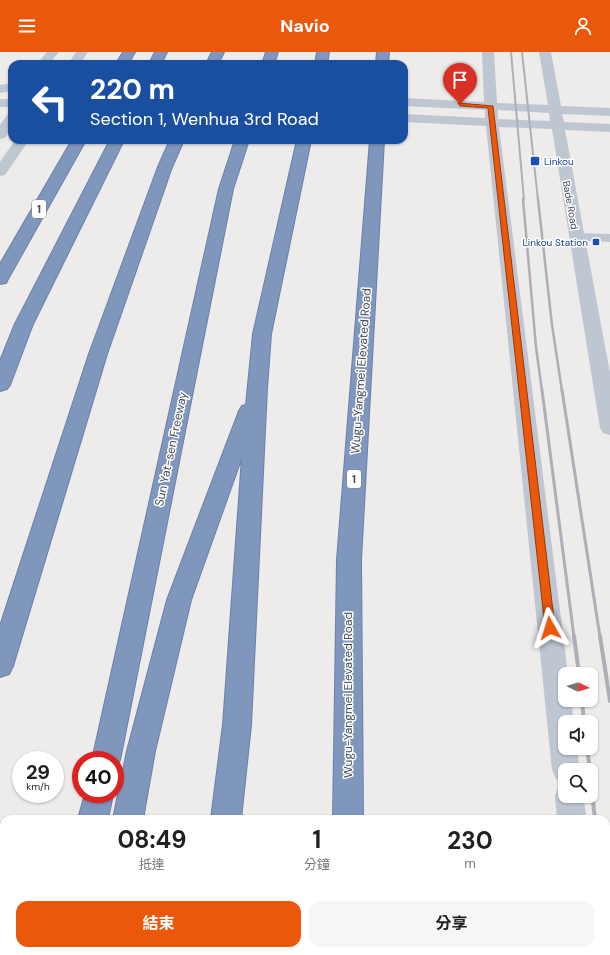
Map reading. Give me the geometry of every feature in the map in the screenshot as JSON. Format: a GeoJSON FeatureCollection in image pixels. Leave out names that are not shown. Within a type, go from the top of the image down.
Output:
{"type":"FeatureCollection","features":[{"type":"Feature","properties":{"kind":"highway","name":"1"},"geometry":{"type":"LineString","coordinates":[[0,279],[77,144]]}},
{"type":"Feature","properties":{"kind":"highway"},"geometry":{"type":"LineString","coordinates":[[0,385],[24,324],[115,144]]}},
{"type":"Feature","properties":{"kind":"highway"},"geometry":{"type":"LineString","coordinates":[[0,666],[98,354],[165,167],[175,144]]}},
{"type":"Feature","properties":{"kind":"highway","name":"Sun Yat-sen Freeway"},"geometry":{"type":"LineString","coordinates":[[108,751],[226,188],[241,144]]}},
{"type":"Feature","properties":{"kind":"highway"},"geometry":{"type":"LineString","coordinates":[[226,815],[237,725],[257,388],[262,334],[303,144]]}},
{"type":"Feature","properties":{"kind":"highway","name":"Wugu-Yangmei Elevated Road"},"geometry":{"type":"LineString","coordinates":[[348,815],[349,560],[377,144]]}},
{"type":"Feature","properties":{"kind":"highway"},"geometry":{"type":"LineString","coordinates":[[129,815],[141,752],[179,600],[257,388]]}},
{"type":"Feature","properties":{"kind":"highway"},"geometry":{"type":"LineString","coordinates":[[94,815],[97,803]]}},
{"type":"Feature","properties":{"kind":"street"},"geometry":{"type":"LineString","coordinates":[[488,52],[491,115],[565,763]]}},
{"type":"Feature","properties":{"kind":"street","name":"Bade Road"},"geometry":{"type":"LineString","coordinates":[[545,52],[610,428]]}},
{"type":"Feature","properties":{"kind":"street"},"geometry":{"type":"LineString","coordinates":[[408,102],[460,104],[491,115],[558,126],[610,128]]}},
{"type":"Feature","properties":{"kind":"street"},"geometry":{"type":"LineString","coordinates":[[408,118],[458,121],[491,115],[555,109],[610,112]]}},
{"type":"Feature","properties":{"kind":"street"},"geometry":{"type":"LineString","coordinates":[[0,135],[8,124]]}},
{"type":"Feature","properties":{"kind":"street"},"geometry":{"type":"LineString","coordinates":[[0,172],[19,144]]}},
{"type":"Feature","properties":{"kind":"street"},"geometry":{"type":"LineString","coordinates":[[570,803],[571,815]]}},
{"type":"Feature","properties":{"kind":"lane"},"geometry":{"type":"LineString","coordinates":[[577,237],[610,238]]}},
{"type":"Feature","properties":{"kind":"railway"},"geometry":{"type":"LineString","coordinates":[[511,52],[524,200]]}},
{"type":"Feature","properties":{"kind":"railway"},"geometry":{"type":"LineString","coordinates":[[522,52],[538,200]]}},
{"type":"Feature","properties":{"kind":"railway"},"geometry":{"type":"LineString","coordinates":[[523,199],[536,347],[542,391]]}},
{"type":"Feature","properties":{"kind":"railway"},"geometry":{"type":"LineString","coordinates":[[538,199],[552,325],[562,391]]}},
{"type":"Feature","properties":{"kind":"railway"},"geometry":{"type":"LineString","coordinates":[[542,390],[574,637]]}},
{"type":"Feature","properties":{"kind":"railway"},"geometry":{"type":"LineString","coordinates":[[562,390],[600,637]]}},
{"type":"Feature","properties":{"kind":"railway"},"geometry":{"type":"LineString","coordinates":[[574,636],[578,667]]}},
{"type":"Feature","properties":{"kind":"railway"},"geometry":{"type":"LineString","coordinates":[[600,636],[610,701]]}},
{"type":"Feature","properties":{"kind":"railway"},"geometry":{"type":"LineString","coordinates":[[583,707],[583,715]]}},
{"type":"Feature","properties":{"kind":"railway"},"geometry":{"type":"LineString","coordinates":[[588,755],[589,763]]}},
{"type":"Feature","properties":{"kind":"railway"},"geometry":{"type":"LineString","coordinates":[[593,803],[595,815]]}},
{"type":"Feature","properties":{"kind":"place","name":"Linkou"},"geometry":{"type":"Point","coordinates":[535,161]}},
{"type":"Feature","properties":{"kind":"place","name":"Linkou Station"},"geometry":{"type":"Point","coordinates":[596,242]}},
{"type":"Feature","properties":{"kind":"route"},"geometry":{"type":"LineString","coordinates":[[460,104],[490,106],[550,628]]}}]}
